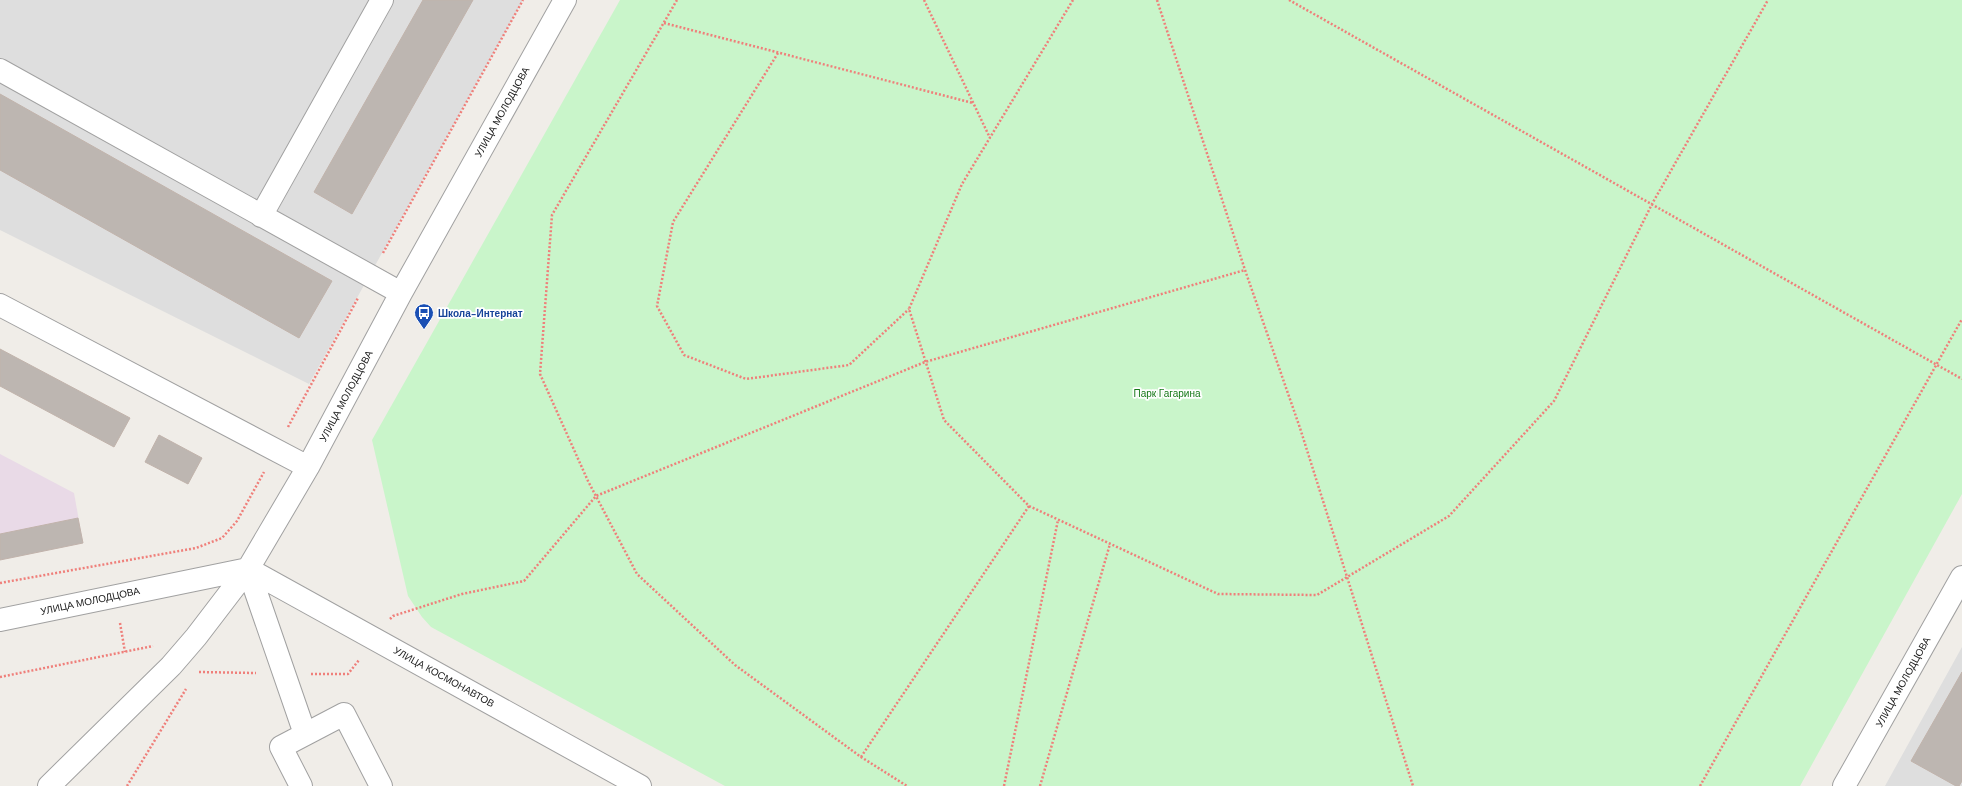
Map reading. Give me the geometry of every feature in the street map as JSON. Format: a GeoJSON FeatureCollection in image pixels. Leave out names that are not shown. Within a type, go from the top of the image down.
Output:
{"type":"FeatureCollection","features":[{"type":"Feature","properties":{"kind":"street"},"geometry":{"type":"LineString","coordinates":[[261,216],[382,0]]}},
{"type":"Feature","properties":{"kind":"street","name":"УЛИЦА МОЛОДЦОВА"},"geometry":{"type":"LineString","coordinates":[[0,620],[248,569],[308,467],[401,293],[565,0]]}},
{"type":"Feature","properties":{"kind":"street"},"geometry":{"type":"LineString","coordinates":[[0,70],[401,293]]}},
{"type":"Feature","properties":{"kind":"street"},"geometry":{"type":"LineString","coordinates":[[0,305],[308,467]]}},
{"type":"Feature","properties":{"kind":"street"},"geometry":{"type":"LineString","coordinates":[[49,786],[171,666],[196,637],[248,569]]}},
{"type":"Feature","properties":{"kind":"street"},"geometry":{"type":"LineString","coordinates":[[248,569],[305,734]]}},
{"type":"Feature","properties":{"kind":"street","name":"УЛИЦА КОСМОНАВТОВ"},"geometry":{"type":"LineString","coordinates":[[248,569],[640,786]]}},
{"type":"Feature","properties":{"kind":"street","name":"УЛИЦА МОЛОДЦОВА"},"geometry":{"type":"LineString","coordinates":[[1844,786],[1962,577]]}},
{"type":"Feature","properties":{"kind":"street"},"geometry":{"type":"LineString","coordinates":[[301,786],[281,747],[344,714],[381,786]]}},
{"type":"Feature","properties":{"kind":"path"},"geometry":{"type":"LineString","coordinates":[[0,583],[196,548],[222,538],[237,521],[370,276],[523,0]]}},
{"type":"Feature","properties":{"kind":"path"},"geometry":{"type":"LineString","coordinates":[[677,0],[552,215],[540,374],[596,496],[638,574],[735,665],[861,757],[907,786]]}},
{"type":"Feature","properties":{"kind":"path"},"geometry":{"type":"LineString","coordinates":[[924,0],[990,138]]}},
{"type":"Feature","properties":{"kind":"path"},"geometry":{"type":"LineString","coordinates":[[778,52],[673,222],[657,306],[684,355],[746,379],[849,365],[909,309],[962,184],[1073,0]]}},
{"type":"Feature","properties":{"kind":"path"},"geometry":{"type":"LineString","coordinates":[[1158,0],[1245,270],[1300,428],[1413,786]]}},
{"type":"Feature","properties":{"kind":"path"},"geometry":{"type":"LineString","coordinates":[[1289,0],[1962,379]]}},
{"type":"Feature","properties":{"kind":"path"},"geometry":{"type":"LineString","coordinates":[[909,309],[944,420],[1029,506],[1218,594],[1317,595],[1347,579],[1449,516],[1554,401],[1652,204],[1768,0]]}},
{"type":"Feature","properties":{"kind":"path"},"geometry":{"type":"LineString","coordinates":[[664,23],[973,103]]}},
{"type":"Feature","properties":{"kind":"path"},"geometry":{"type":"LineString","coordinates":[[196,637],[197,672],[348,674],[393,616],[462,594],[524,581],[596,496],[925,362],[1245,270]]}},
{"type":"Feature","properties":{"kind":"path"},"geometry":{"type":"LineString","coordinates":[[1700,786],[1962,320]]}},
{"type":"Feature","properties":{"kind":"path"},"geometry":{"type":"LineString","coordinates":[[861,757],[1029,506]]}},
{"type":"Feature","properties":{"kind":"path"},"geometry":{"type":"LineString","coordinates":[[1004,786],[1058,520]]}},
{"type":"Feature","properties":{"kind":"path"},"geometry":{"type":"LineString","coordinates":[[1040,786],[1110,544]]}},
{"type":"Feature","properties":{"kind":"path"},"geometry":{"type":"LineString","coordinates":[[0,677],[154,645]]}},
{"type":"Feature","properties":{"kind":"path"},"geometry":{"type":"LineString","coordinates":[[127,786],[189,686]]}},
{"type":"Feature","properties":{"kind":"shaded area"},"geometry":{"type":"Polygon","coordinates":[[[0,0],[523,0],[309,384],[0,230],[0,0]]]}},
{"type":"Feature","properties":{"kind":"shaded area"},"geometry":{"type":"Polygon","coordinates":[[[0,454],[74,493],[83,543],[0,560],[0,454]]]}},
{"type":"Feature","properties":{"kind":"shaded area"},"geometry":{"type":"Polygon","coordinates":[[[1962,647],[1962,786],[1885,786],[1962,647]]]}},
{"type":"Feature","properties":{"kind":"green space","name":"Парк Гагарина"},"geometry":{"type":"Polygon","coordinates":[[[620,0],[1962,0],[1962,494],[1800,786],[725,786],[431,627],[422,617],[408,596],[372,440],[620,0]]]}},
{"type":"Feature","properties":{"kind":"building"},"geometry":{"type":"Polygon","coordinates":[[[423,0],[473,0],[352,214],[314,192],[423,0]]]}},
{"type":"Feature","properties":{"kind":"building"},"geometry":{"type":"Polygon","coordinates":[[[0,94],[332,281],[299,338],[0,170],[0,94]]]}},
{"type":"Feature","properties":{"kind":"building"},"geometry":{"type":"Polygon","coordinates":[[[0,349],[130,418],[114,447],[0,386],[0,349]]]}},
{"type":"Feature","properties":{"kind":"building"},"geometry":{"type":"Polygon","coordinates":[[[159,435],[202,458],[188,484],[145,462],[159,435]]]}},
{"type":"Feature","properties":{"kind":"building"},"geometry":{"type":"Polygon","coordinates":[[[78,518],[83,543],[0,560],[0,534],[78,518]]]}},
{"type":"Feature","properties":{"kind":"building"},"geometry":{"type":"Polygon","coordinates":[[[1962,672],[1962,781],[1959,786],[1956,786],[1911,761],[1962,672]]]}},
{"type":"Feature","properties":{"kind":"place","name":"Школа-Интернат"},"geometry":{"type":"Point","coordinates":[424,330]}}]}
